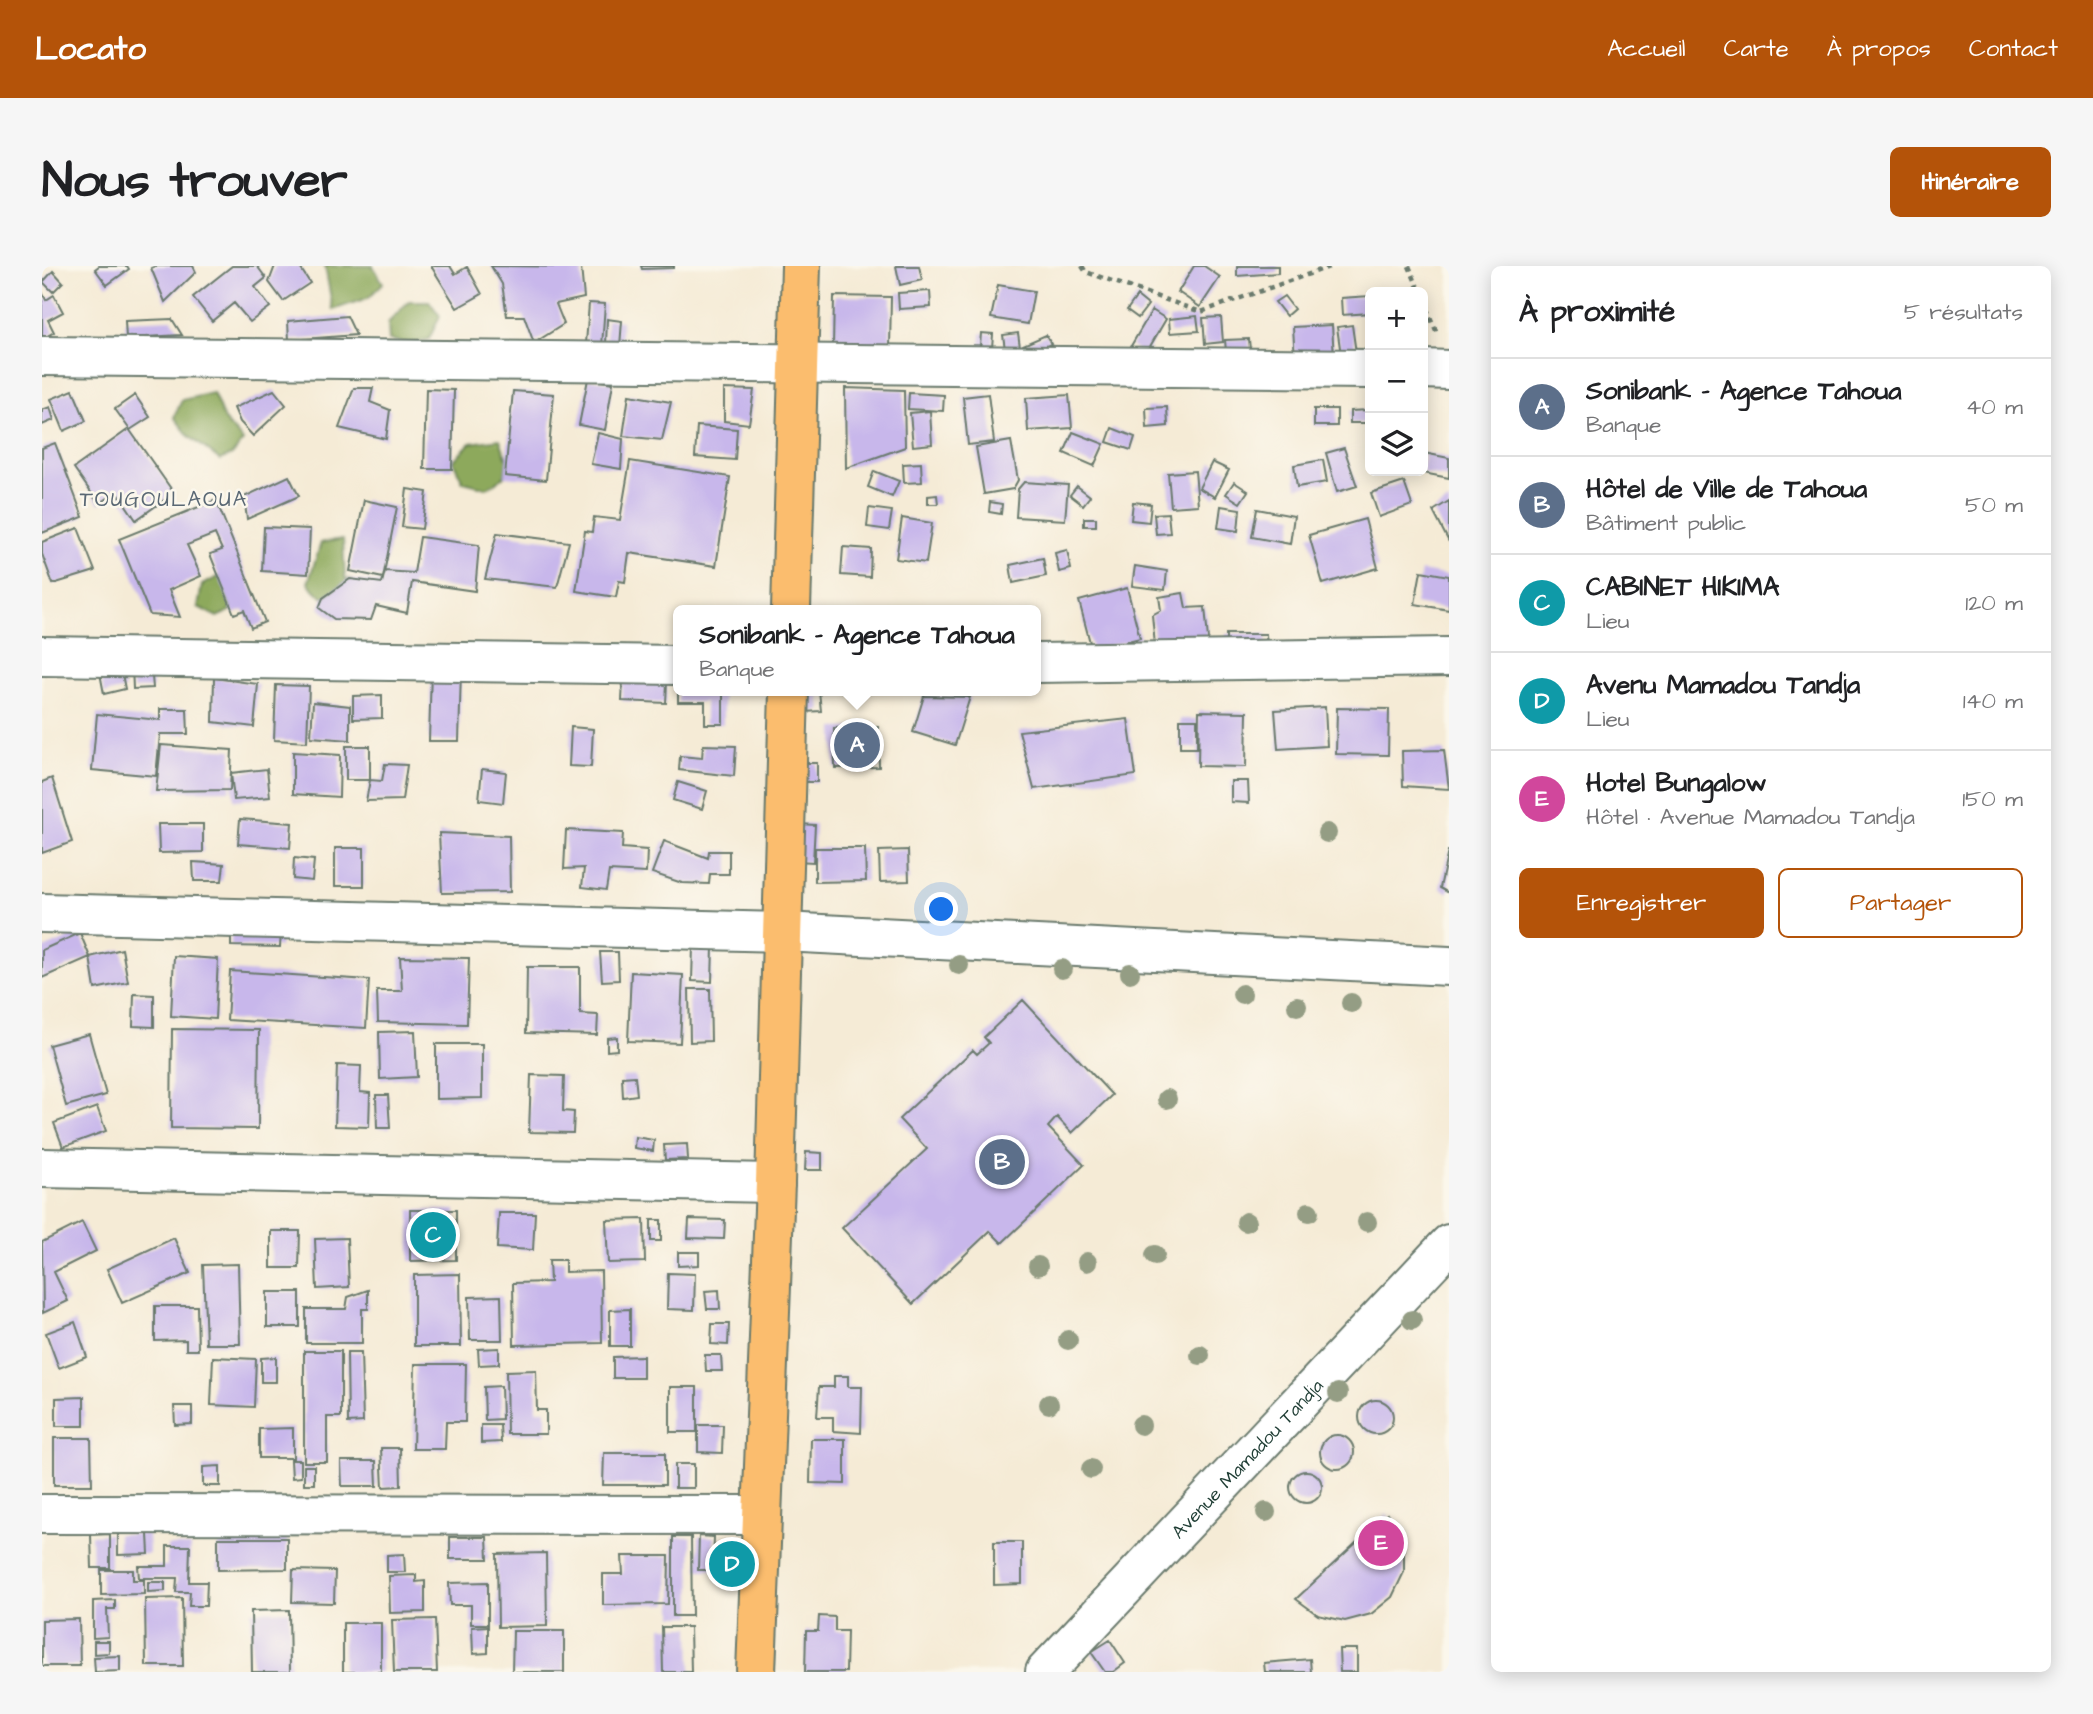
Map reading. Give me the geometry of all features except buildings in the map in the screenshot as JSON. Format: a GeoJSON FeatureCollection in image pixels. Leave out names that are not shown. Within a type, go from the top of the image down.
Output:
{"type":"FeatureCollection","features":[{"type":"Feature","properties":{"kind":"main road"},"geometry":{"type":"LineString","coordinates":[[791,605],[801,266]]}},
{"type":"Feature","properties":{"kind":"main road"},"geometry":{"type":"LineString","coordinates":[[756,1672],[775,1183],[789,696]]}},
{"type":"Feature","properties":{"kind":"street"},"geometry":{"type":"LineString","coordinates":[[42,356],[1365,369]]}},
{"type":"Feature","properties":{"kind":"street"},"geometry":{"type":"LineString","coordinates":[[1428,369],[1449,370]]}},
{"type":"Feature","properties":{"kind":"street"},"geometry":{"type":"LineString","coordinates":[[42,656],[673,665]]}},
{"type":"Feature","properties":{"kind":"street"},"geometry":{"type":"LineString","coordinates":[[1041,663],[1449,657]]}},
{"type":"Feature","properties":{"kind":"street"},"geometry":{"type":"LineString","coordinates":[[42,913],[783,932],[1449,965]]}},
{"type":"Feature","properties":{"kind":"street"},"geometry":{"type":"LineString","coordinates":[[42,1168],[775,1183]]}},
{"type":"Feature","properties":{"kind":"street","name":"Avenue Mamadou Tandja"},"geometry":{"type":"LineString","coordinates":[[1045,1672],[1449,1244]]}},
{"type":"Feature","properties":{"kind":"street"},"geometry":{"type":"LineString","coordinates":[[42,1514],[760,1515]]}},
{"type":"Feature","properties":{"kind":"path"},"geometry":{"type":"LineString","coordinates":[[1082,266],[1086,272],[1201,312],[1332,266]]}},
{"type":"Feature","properties":{"kind":"path"},"geometry":{"type":"LineString","coordinates":[[1409,266],[1418,287]]}},
{"type":"Feature","properties":{"kind":"green space"},"geometry":{"type":"Polygon","coordinates":[[[325,266],[373,266],[383,283],[368,298],[333,310],[325,266]]]}},
{"type":"Feature","properties":{"kind":"green space"},"geometry":{"type":"Polygon","coordinates":[[[409,301],[429,301],[440,316],[429,339],[413,344],[389,340],[388,323],[409,301]]]}},
{"type":"Feature","properties":{"kind":"green space"},"geometry":{"type":"Polygon","coordinates":[[[213,393],[224,420],[243,441],[232,455],[220,460],[189,436],[174,417],[182,400],[213,393]]]}},
{"type":"Feature","properties":{"kind":"green space"},"geometry":{"type":"Polygon","coordinates":[[[500,439],[507,460],[505,476],[487,488],[463,482],[453,461],[470,443],[500,439]]]}},
{"type":"Feature","properties":{"kind":"green space"},"geometry":{"type":"Polygon","coordinates":[[[343,539],[345,579],[350,579],[323,598],[308,583],[321,543],[343,539]]]}},
{"type":"Feature","properties":{"kind":"green space"},"geometry":{"type":"Polygon","coordinates":[[[224,574],[234,598],[230,611],[217,617],[198,607],[202,585],[224,574]]]}},
{"type":"Feature","properties":{"kind":"place","name":"Sonibank - Agence Tahoua"},"geometry":{"type":"Point","coordinates":[857,745]}},
{"type":"Feature","properties":{"kind":"place","name":"Hôtel de Ville de Tahoua"},"geometry":{"type":"Point","coordinates":[1002,1162]}},
{"type":"Feature","properties":{"kind":"place","name":"CABINET HIKIMA"},"geometry":{"type":"Point","coordinates":[433,1235]}},
{"type":"Feature","properties":{"kind":"place","name":"Hotel Bungalow"},"geometry":{"type":"Point","coordinates":[1381,1543]}},
{"type":"Feature","properties":{"kind":"place","name":"Avenu Mamadou Tandja"},"geometry":{"type":"Point","coordinates":[732,1564]}},
{"type":"Feature","properties":{"kind":"district","name":"TOUGOULAOUA"},"geometry":{"type":"Point","coordinates":[164,499]}}]}
